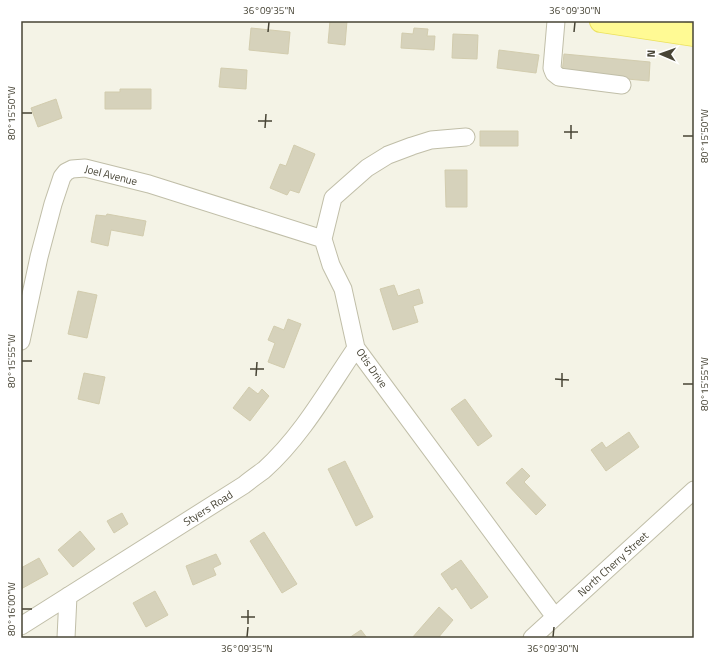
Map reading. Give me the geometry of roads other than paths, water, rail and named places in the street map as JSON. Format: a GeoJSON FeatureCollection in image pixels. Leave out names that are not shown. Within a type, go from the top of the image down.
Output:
{"type":"FeatureCollection","features":[{"type":"Feature","properties":{"kind":"main road"},"geometry":{"type":"LineString","coordinates":[[601,21],[694,35]]}},
{"type":"Feature","properties":{"kind":"street"},"geometry":{"type":"LineString","coordinates":[[556,21],[552,68],[554,73],[559,77],[622,85]]}},
{"type":"Feature","properties":{"kind":"street"},"geometry":{"type":"LineString","coordinates":[[323,240],[333,198],[367,168],[388,155],[431,140],[466,137]]}},
{"type":"Feature","properties":{"kind":"street","name":"Joel Avenue"},"geometry":{"type":"LineString","coordinates":[[21,341],[39,257],[53,204],[62,177],[66,172],[72,169],[85,168],[149,184],[323,240]]}},
{"type":"Feature","properties":{"kind":"street","name":"Otis Drive"},"geometry":{"type":"LineString","coordinates":[[323,240],[331,265],[343,289],[356,348],[555,617]]}},
{"type":"Feature","properties":{"kind":"street","name":"Styers Road"},"geometry":{"type":"LineString","coordinates":[[21,626],[244,484],[263,470],[281,453],[304,425],[356,348]]}},
{"type":"Feature","properties":{"kind":"street","name":"North Cherry Street"},"geometry":{"type":"LineString","coordinates":[[532,638],[694,490]]}},
{"type":"Feature","properties":{"kind":"street"},"geometry":{"type":"LineString","coordinates":[[66,638],[68,596]]}}]}
